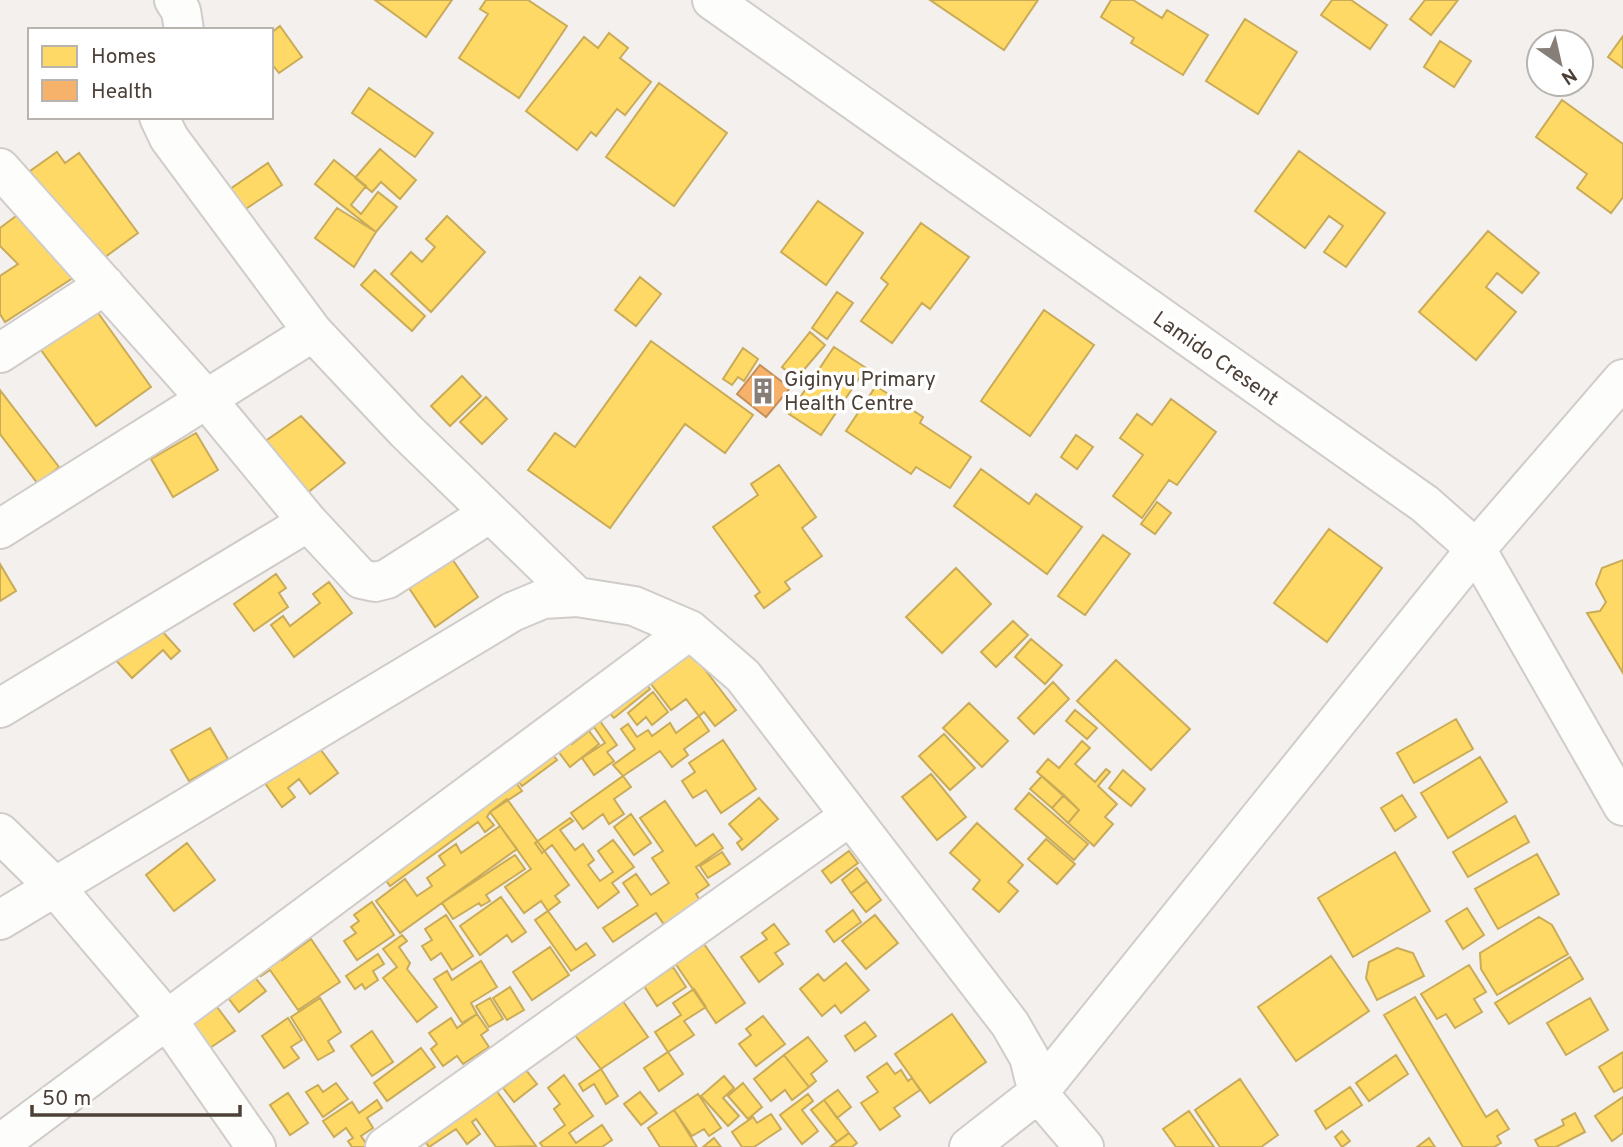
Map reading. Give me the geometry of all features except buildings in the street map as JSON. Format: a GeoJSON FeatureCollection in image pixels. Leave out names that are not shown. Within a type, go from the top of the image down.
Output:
{"type":"FeatureCollection","features":[{"type":"Feature","properties":{"kind":"street"},"geometry":{"type":"LineString","coordinates":[[174,0],[181,10],[184,28]]}},
{"type":"Feature","properties":{"kind":"street","name":"Lamido Cresent"},"geometry":{"type":"LineString","coordinates":[[712,0],[1425,504],[1476,549],[1623,806]]}},
{"type":"Feature","properties":{"kind":"street"},"geometry":{"type":"LineString","coordinates":[[160,119],[169,138],[313,332],[406,431],[577,597]]}},
{"type":"Feature","properties":{"kind":"street"},"geometry":{"type":"LineString","coordinates":[[0,168],[208,401],[308,522],[361,579],[375,582],[387,579],[490,513]]}},
{"type":"Feature","properties":{"kind":"street"},"geometry":{"type":"LineString","coordinates":[[0,353],[105,285]]}},
{"type":"Feature","properties":{"kind":"street"},"geometry":{"type":"LineString","coordinates":[[0,529],[208,401],[313,332]]}},
{"type":"Feature","properties":{"kind":"street"},"geometry":{"type":"LineString","coordinates":[[969,1147],[1038,1093],[1476,549],[1623,379]]}},
{"type":"Feature","properties":{"kind":"street"},"geometry":{"type":"LineString","coordinates":[[0,708],[308,522]]}},
{"type":"Feature","properties":{"kind":"street"},"geometry":{"type":"LineString","coordinates":[[0,920],[512,612],[543,599],[577,597],[634,606],[690,630],[743,676],[1010,1024],[1029,1057],[1038,1093],[1084,1147]]}},
{"type":"Feature","properties":{"kind":"street"},"geometry":{"type":"LineString","coordinates":[[0,1144],[690,630]]}},
{"type":"Feature","properties":{"kind":"street"},"geometry":{"type":"LineString","coordinates":[[385,1147],[850,816]]}},
{"type":"Feature","properties":{"kind":"street"},"geometry":{"type":"LineString","coordinates":[[0,833],[54,886],[166,1018],[256,1147]]}},
{"type":"Feature","properties":{"kind":"place","name":"Giginyu Primary Health Centre"},"geometry":{"type":"Point","coordinates":[763,391]}}]}
